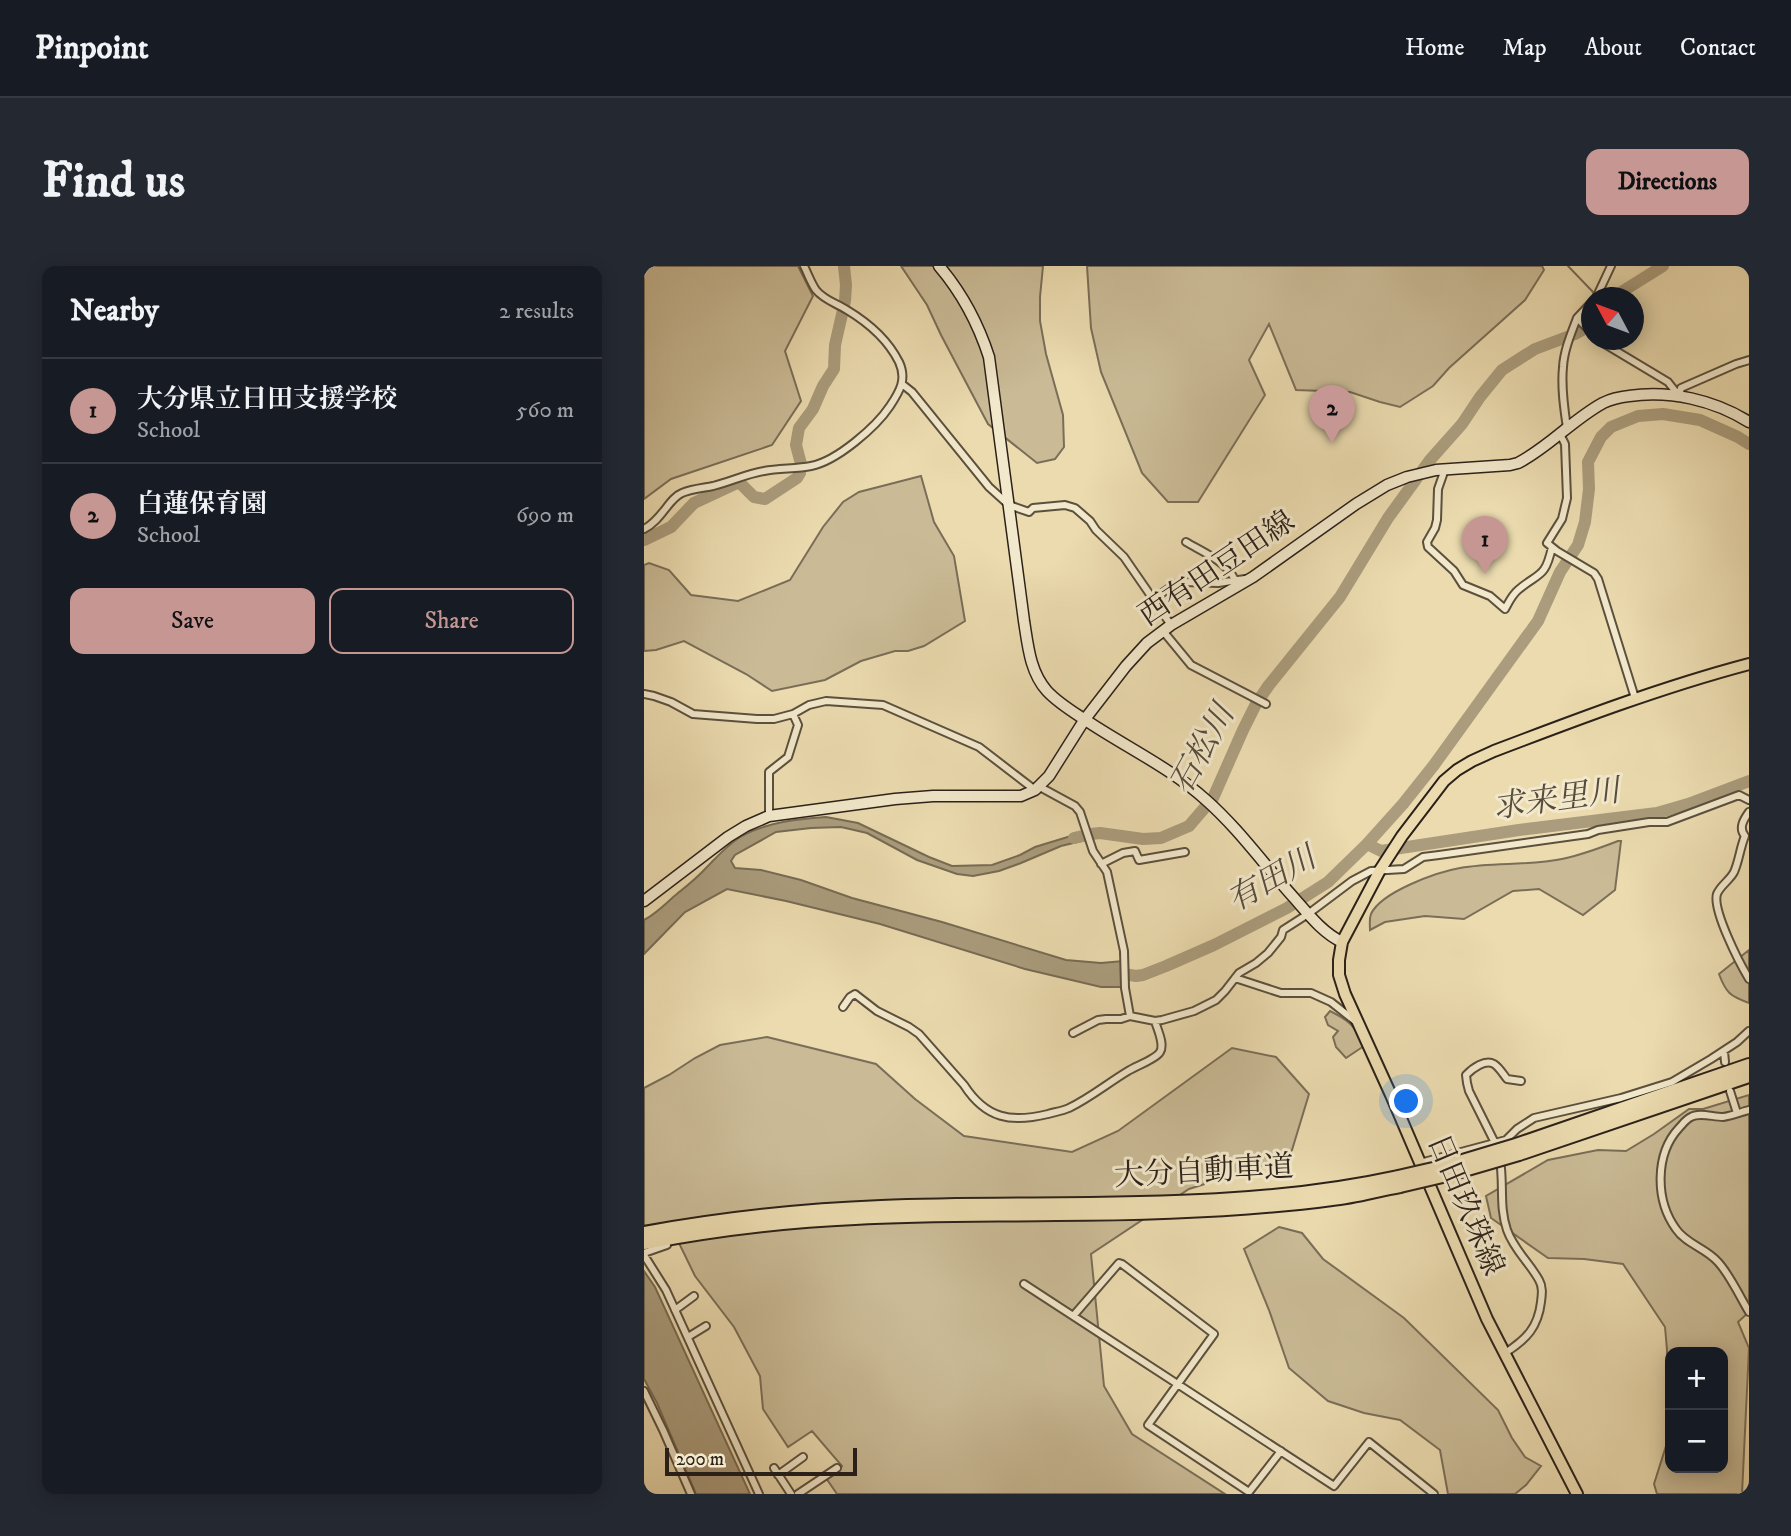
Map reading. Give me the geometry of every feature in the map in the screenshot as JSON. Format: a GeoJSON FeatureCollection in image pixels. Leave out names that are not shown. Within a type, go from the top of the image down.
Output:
{"type":"FeatureCollection","features":[{"type":"Feature","properties":{"kind":"highway","name":"大分自動車道"},"geometry":{"type":"LineString","coordinates":[[1518,1150],[1749,1065]]}},
{"type":"Feature","properties":{"kind":"highway","name":"大分自動車道"},"geometry":{"type":"LineString","coordinates":[[644,1243],[775,1214],[881,1207],[1128,1204],[1293,1194],[1399,1182],[1446,1166],[1518,1150],[1749,1076]]}},
{"type":"Feature","properties":{"kind":"highway","name":"大分自動車道"},"geometry":{"type":"LineString","coordinates":[[644,1233],[706,1228]]}},
{"type":"Feature","properties":{"kind":"main road"},"geometry":{"type":"LineString","coordinates":[[939,266],[967,305],[980,330],[989,357],[1034,672],[1046,690],[1062,704],[1175,776],[1203,797],[1238,832],[1329,936],[1342,942]]}},
{"type":"Feature","properties":{"kind":"main road","name":"西有田豆田線"},"geometry":{"type":"LineString","coordinates":[[1037,789],[1049,776],[1085,719],[1147,643],[1167,628],[1253,577],[1373,493],[1407,477],[1440,470],[1518,463],[1605,401],[1616,398],[1645,394],[1679,396],[1714,406],[1749,422]]}},
{"type":"Feature","properties":{"kind":"main road","name":"日田玖珠線"},"geometry":{"type":"LineString","coordinates":[[1577,1494],[1487,1319],[1345,994],[1339,975],[1342,942],[1387,859],[1422,809],[1457,770],[1494,751],[1635,698],[1749,664]]}},
{"type":"Feature","properties":{"kind":"main road"},"geometry":{"type":"LineString","coordinates":[[644,901],[728,837],[769,816],[895,799],[1021,796],[1037,789]]}},
{"type":"Feature","properties":{"kind":"street"},"geometry":{"type":"LineString","coordinates":[[644,529],[658,519],[677,495],[684,492],[765,471],[812,466],[829,460],[868,431],[888,410],[898,394],[903,374],[890,349],[875,330],[817,292],[804,266]]}},
{"type":"Feature","properties":{"kind":"street"},"geometry":{"type":"LineString","coordinates":[[1601,287],[1611,266]]}},
{"type":"Feature","properties":{"kind":"street"},"geometry":{"type":"LineString","coordinates":[[1581,315],[1567,346],[1563,367],[1567,498],[1562,519],[1547,543],[1594,573],[1598,579],[1635,698]]}},
{"type":"Feature","properties":{"kind":"street"},"geometry":{"type":"LineString","coordinates":[[1578,319],[1581,322]]}},
{"type":"Feature","properties":{"kind":"street"},"geometry":{"type":"LineString","coordinates":[[1615,350],[1668,382],[1679,396]]}},
{"type":"Feature","properties":{"kind":"street"},"geometry":{"type":"LineString","coordinates":[[1679,396],[1681,388],[1749,360]]}},
{"type":"Feature","properties":{"kind":"street"},"geometry":{"type":"LineString","coordinates":[[902,384],[912,392],[989,487],[1009,505],[1029,512],[1033,508],[1065,505],[1075,508],[1090,521],[1124,556],[1154,597],[1167,628],[1192,665],[1266,704]]}},
{"type":"Feature","properties":{"kind":"street"},"geometry":{"type":"LineString","coordinates":[[1440,470],[1437,520],[1427,542],[1428,547],[1454,571],[1463,584],[1490,596],[1505,609],[1516,592],[1548,566],[1555,550]]}},
{"type":"Feature","properties":{"kind":"street"},"geometry":{"type":"LineString","coordinates":[[1186,541],[1225,566],[1235,580]]}},
{"type":"Feature","properties":{"kind":"street"},"geometry":{"type":"LineString","coordinates":[[1154,597],[1183,582],[1218,583],[1253,577]]}},
{"type":"Feature","properties":{"kind":"street"},"geometry":{"type":"LineString","coordinates":[[644,694],[671,702],[693,715],[757,719],[774,719],[826,701],[883,705],[979,747],[1037,789],[1075,806],[1080,812],[1089,843],[1107,872],[1124,951],[1125,988],[1130,1016]]}},
{"type":"Feature","properties":{"kind":"street"},"geometry":{"type":"LineString","coordinates":[[769,816],[769,772],[788,757],[797,725],[793,714]]}},
{"type":"Feature","properties":{"kind":"street"},"geometry":{"type":"LineString","coordinates":[[1073,1033],[1098,1020],[1130,1016],[1162,1020],[1194,1011],[1216,1000],[1239,973],[1256,964],[1268,953],[1281,937],[1283,930],[1352,881],[1371,871],[1404,869],[1423,858],[1438,855],[1588,834],[1649,822],[1667,822],[1749,792]]}},
{"type":"Feature","properties":{"kind":"street"},"geometry":{"type":"LineString","coordinates":[[1739,796],[1749,800]]}},
{"type":"Feature","properties":{"kind":"street"},"geometry":{"type":"LineString","coordinates":[[1749,812],[1742,825],[1745,836],[1733,874],[1717,893],[1717,905],[1735,954],[1749,979]]}},
{"type":"Feature","properties":{"kind":"street"},"geometry":{"type":"LineString","coordinates":[[1101,864],[1123,853],[1135,851],[1139,860],[1185,852]]}},
{"type":"Feature","properties":{"kind":"street"},"geometry":{"type":"LineString","coordinates":[[1235,978],[1281,993],[1311,993],[1331,1002],[1359,1024]]}},
{"type":"Feature","properties":{"kind":"street"},"geometry":{"type":"LineString","coordinates":[[843,1007],[852,994],[855,994],[877,1011],[909,1027],[919,1034],[970,1094],[987,1109],[1004,1118],[1015,1119],[1032,1118],[1067,1109],[1158,1054],[1162,1050],[1162,1043],[1155,1021]]}},
{"type":"Feature","properties":{"kind":"street"},"geometry":{"type":"LineString","coordinates":[[1420,1163],[1496,1144],[1506,1140],[1534,1118],[1621,1098],[1672,1082],[1724,1051],[1749,1031]]}},
{"type":"Feature","properties":{"kind":"street"},"geometry":{"type":"LineString","coordinates":[[1724,1051],[1725,1062]]}},
{"type":"Feature","properties":{"kind":"street"},"geometry":{"type":"LineString","coordinates":[[1505,1353],[1520,1343],[1536,1324],[1542,1287],[1507,1233],[1501,1206],[1503,1176],[1498,1150],[1469,1091],[1466,1075],[1485,1062],[1497,1066],[1507,1079],[1521,1081]]}},
{"type":"Feature","properties":{"kind":"street"},"geometry":{"type":"LineString","coordinates":[[1730,1091],[1737,1113]]}},
{"type":"Feature","properties":{"kind":"street"},"geometry":{"type":"LineString","coordinates":[[1749,1110],[1724,1116],[1694,1115],[1688,1118],[1673,1135],[1661,1167],[1662,1197],[1677,1231],[1718,1262],[1749,1312]]}},
{"type":"Feature","properties":{"kind":"street"},"geometry":{"type":"LineString","coordinates":[[667,1245],[644,1254],[666,1290],[759,1494]]}},
{"type":"Feature","properties":{"kind":"street"},"geometry":{"type":"LineString","coordinates":[[1073,1315],[1119,1263],[1122,1264],[1214,1334],[1148,1425],[1249,1492],[1281,1451]]}},
{"type":"Feature","properties":{"kind":"street"},"geometry":{"type":"LineString","coordinates":[[1024,1284],[1335,1486],[1369,1442],[1434,1494]]}},
{"type":"Feature","properties":{"kind":"street"},"geometry":{"type":"LineString","coordinates":[[675,1310],[694,1296]]}},
{"type":"Feature","properties":{"kind":"street"},"geometry":{"type":"LineString","coordinates":[[688,1337],[706,1326]]}},
{"type":"Feature","properties":{"kind":"street"},"geometry":{"type":"LineString","coordinates":[[644,1391],[691,1494]]}},
{"type":"Feature","properties":{"kind":"street"},"geometry":{"type":"LineString","coordinates":[[791,1494],[776,1471],[803,1457]]}},
{"type":"Feature","properties":{"kind":"street"},"geometry":{"type":"LineString","coordinates":[[798,1494],[836,1468]]}},
{"type":"Feature","properties":{"kind":"shaded area"},"geometry":{"type":"Polygon","coordinates":[[[644,266],[798,266],[813,296],[785,351],[801,401],[772,445],[671,479],[644,499],[644,266]]]}},
{"type":"Feature","properties":{"kind":"shaded area"},"geometry":{"type":"Polygon","coordinates":[[[901,266],[1043,266],[1040,321],[1063,415],[1064,447],[1055,459],[1037,463],[988,424],[927,305],[901,266]]]}},
{"type":"Feature","properties":{"kind":"shaded area"},"geometry":{"type":"Polygon","coordinates":[[[1087,266],[1542,266],[1544,270],[1525,300],[1449,368],[1433,386],[1400,407],[1350,392],[1296,390],[1269,324],[1249,360],[1265,395],[1198,502],[1168,502],[1142,473],[1101,372],[1091,328],[1087,266]]]}},
{"type":"Feature","properties":{"kind":"shaded area"},"geometry":{"type":"Polygon","coordinates":[[[921,476],[934,522],[954,556],[965,621],[924,646],[861,661],[825,680],[772,691],[684,641],[644,651],[644,565],[649,563],[669,570],[691,595],[738,601],[790,580],[823,527],[843,502],[859,492],[921,476]]]}},
{"type":"Feature","properties":{"kind":"shaded area"},"geometry":{"type":"Polygon","coordinates":[[[826,817],[858,823],[952,866],[992,865],[1035,847],[1084,832],[1086,840],[1061,846],[999,871],[973,876],[957,874],[917,860],[867,833],[841,827],[776,832],[735,855],[731,861],[735,868],[761,870],[801,880],[852,898],[1066,960],[1101,963],[1123,961],[1123,987],[1101,987],[1025,969],[880,924],[727,889],[685,912],[644,954],[644,920],[692,881],[732,843],[752,831],[772,824],[826,817]]]}},
{"type":"Feature","properties":{"kind":"shaded area"},"geometry":{"type":"Polygon","coordinates":[[[1621,841],[1615,890],[1583,915],[1539,889],[1513,891],[1464,919],[1425,916],[1385,922],[1370,930],[1370,916],[1377,906],[1397,891],[1424,879],[1472,866],[1562,859],[1621,841]]]}},
{"type":"Feature","properties":{"kind":"shaded area"},"geometry":{"type":"Polygon","coordinates":[[[1749,950],[1749,1003],[1730,993],[1719,974],[1749,950]]]}},
{"type":"Feature","properties":{"kind":"shaded area"},"geometry":{"type":"Polygon","coordinates":[[[1330,1011],[1351,1025],[1364,1046],[1346,1058],[1336,1047],[1333,1037],[1338,1031],[1328,1025],[1325,1017],[1330,1011]]]}},
{"type":"Feature","properties":{"kind":"shaded area"},"geometry":{"type":"Polygon","coordinates":[[[767,1037],[876,1064],[915,1099],[964,1136],[1072,1152],[1118,1131],[1232,1048],[1276,1057],[1309,1094],[1292,1150],[1284,1159],[1189,1189],[1091,1254],[1104,1386],[1132,1434],[1225,1494],[837,1494],[826,1478],[842,1466],[812,1431],[788,1447],[763,1409],[760,1376],[734,1327],[695,1276],[678,1241],[644,1245],[644,1088],[720,1045],[767,1037]]]}},
{"type":"Feature","properties":{"kind":"shaded area"},"geometry":{"type":"Polygon","coordinates":[[[1749,1095],[1749,1312],[1738,1322],[1749,1348],[1742,1494],[1657,1494],[1654,1484],[1665,1449],[1665,1473],[1728,1473],[1728,1347],[1667,1347],[1665,1327],[1623,1264],[1548,1258],[1491,1218],[1486,1196],[1548,1160],[1598,1150],[1626,1151],[1689,1109],[1703,1109],[1749,1095]]]}},
{"type":"Feature","properties":{"kind":"shaded area"},"geometry":{"type":"Polygon","coordinates":[[[1279,1227],[1302,1233],[1323,1259],[1404,1318],[1498,1410],[1525,1457],[1541,1466],[1526,1485],[1515,1494],[1448,1494],[1440,1450],[1400,1420],[1364,1413],[1328,1401],[1289,1368],[1244,1249],[1279,1227]]]}},
{"type":"Feature","properties":{"kind":"shaded area"},"geometry":{"type":"Polygon","coordinates":[[[644,1271],[655,1287],[750,1494],[696,1494],[644,1379],[644,1271]]]}},
{"type":"Feature","properties":{"kind":"waterway"},"geometry":{"type":"LineString","coordinates":[[644,540],[671,527],[694,503],[739,482],[754,497],[765,499],[797,478],[801,464],[796,445],[799,428],[813,409],[834,369],[835,345],[845,301],[844,266]]}},
{"type":"Feature","properties":{"kind":"waterway"},"geometry":{"type":"LineString","coordinates":[[1568,266],[1588,287]]}},
{"type":"Feature","properties":{"kind":"waterway","name":"石松川"},"geometry":{"type":"LineString","coordinates":[[1629,287],[1663,266]]}},
{"type":"Feature","properties":{"kind":"waterway","name":"石松川"},"geometry":{"type":"LineString","coordinates":[[1074,838],[1100,833],[1143,839],[1161,838],[1189,826],[1213,798],[1256,704],[1340,597],[1388,518],[1430,460],[1462,424],[1502,370],[1535,349],[1581,331]]}},
{"type":"Feature","properties":{"kind":"waterway","name":"有田川"},"geometry":{"type":"LineString","coordinates":[[1112,972],[1143,975],[1214,945],[1287,908],[1328,882],[1367,844],[1434,765],[1538,621],[1560,572],[1578,545],[1585,522],[1589,489],[1588,462],[1601,437],[1611,427],[1638,416],[1663,414],[1700,420],[1749,444]]}},
{"type":"Feature","properties":{"kind":"waterway","name":"求来里川"},"geometry":{"type":"LineString","coordinates":[[1367,844],[1381,851],[1657,813],[1749,781]]}},
{"type":"Feature","properties":{"kind":"place","name":"白蓮保育園"},"geometry":{"type":"Point","coordinates":[1332,443]}},
{"type":"Feature","properties":{"kind":"place","name":"大分県立日田支援学校"},"geometry":{"type":"Point","coordinates":[1485,574]}}]}
